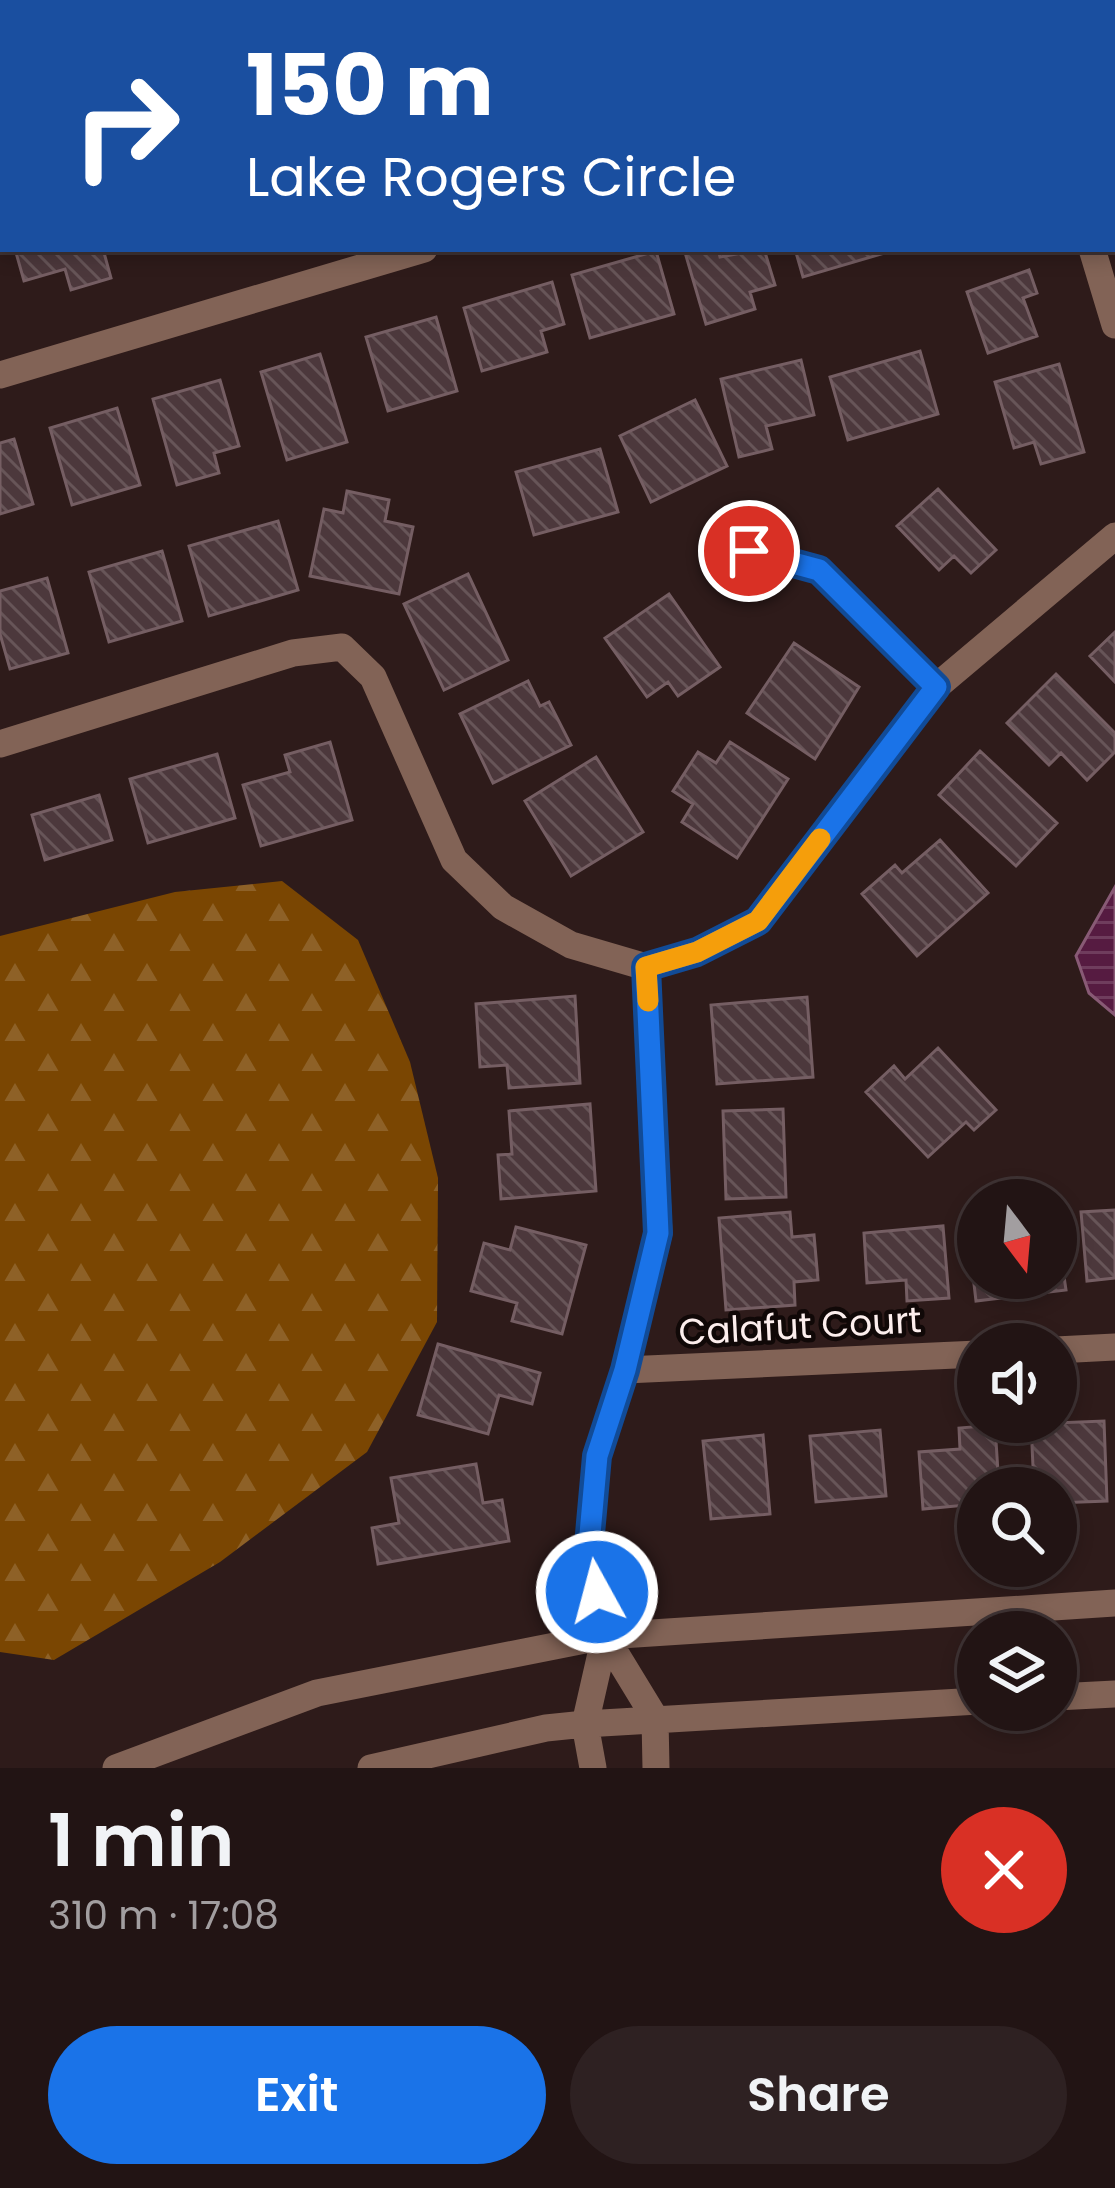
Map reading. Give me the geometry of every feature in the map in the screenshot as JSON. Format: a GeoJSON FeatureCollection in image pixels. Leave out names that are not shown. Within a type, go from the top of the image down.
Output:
{"type":"FeatureCollection","features":[{"type":"Feature","properties":{"kind":"street"},"geometry":{"type":"LineString","coordinates":[[0,375],[414,252]]}},
{"type":"Feature","properties":{"kind":"street"},"geometry":{"type":"LineString","coordinates":[[1092,252],[1115,326]]}},
{"type":"Feature","properties":{"kind":"street"},"geometry":{"type":"LineString","coordinates":[[0,744],[292,653],[342,647],[374,677],[454,860],[520,917],[571,945],[646,967],[697,952],[758,921],[936,687],[1115,536]]}},
{"type":"Feature","properties":{"kind":"street"},"geometry":{"type":"LineString","coordinates":[[749,551],[819,570],[936,687]]}},
{"type":"Feature","properties":{"kind":"street"},"geometry":{"type":"LineString","coordinates":[[646,967],[658,1233],[625,1370],[597,1456],[589,1545],[605,1636],[655,1718],[656,1768]]}},
{"type":"Feature","properties":{"kind":"street"},"geometry":{"type":"LineString","coordinates":[[1077,1349],[1115,1347]]}},
{"type":"Feature","properties":{"kind":"street","name":"Calafut Court"},"geometry":{"type":"LineString","coordinates":[[625,1370],[957,1355]]}},
{"type":"Feature","properties":{"kind":"street"},"geometry":{"type":"LineString","coordinates":[[116,1768],[317,1694],[605,1636],[1115,1603]]}},
{"type":"Feature","properties":{"kind":"street"},"geometry":{"type":"LineString","coordinates":[[593,1768],[586,1724],[605,1636]]}},
{"type":"Feature","properties":{"kind":"street"},"geometry":{"type":"LineString","coordinates":[[1077,1696],[1115,1694]]}},
{"type":"Feature","properties":{"kind":"street"},"geometry":{"type":"LineString","coordinates":[[371,1768],[546,1728],[957,1702]]}},
{"type":"Feature","properties":{"kind":"green space"},"geometry":{"type":"Polygon","coordinates":[[[282,881],[358,940],[410,1062],[438,1178],[437,1322],[367,1452],[220,1562],[54,1660],[0,1652],[0,936],[175,892],[282,881]]]}},
{"type":"Feature","properties":{"kind":"shaded area"},"geometry":{"type":"Polygon","coordinates":[[[1115,887],[1115,1015],[1089,993],[1076,956],[1115,887]]]}},
{"type":"Feature","properties":{"kind":"building"},"geometry":{"type":"Polygon","coordinates":[[[16,252],[104,252],[111,278],[71,290],[65,269],[24,281],[16,252]]]}},
{"type":"Feature","properties":{"kind":"building"},"geometry":{"type":"Polygon","coordinates":[[[656,252],[674,314],[590,338],[572,275],[656,252]]]}},
{"type":"Feature","properties":{"kind":"building"},"geometry":{"type":"Polygon","coordinates":[[[685,252],[719,252],[720,257],[765,252],[775,285],[750,292],[755,309],[706,324],[685,252]]]}},
{"type":"Feature","properties":{"kind":"building"},"geometry":{"type":"Polygon","coordinates":[[[796,252],[888,252],[803,277],[796,252]]]}},
{"type":"Feature","properties":{"kind":"building"},"geometry":{"type":"Polygon","coordinates":[[[1029,270],[1037,293],[1023,298],[1037,336],[988,353],[967,292],[1029,270]]]}},
{"type":"Feature","properties":{"kind":"building"},"geometry":{"type":"Polygon","coordinates":[[[552,282],[564,324],[541,331],[547,352],[482,371],[464,308],[552,282]]]}},
{"type":"Feature","properties":{"kind":"building"},"geometry":{"type":"Polygon","coordinates":[[[436,317],[457,391],[388,411],[366,337],[436,317]]]}},
{"type":"Feature","properties":{"kind":"building"},"geometry":{"type":"Polygon","coordinates":[[[920,351],[938,414],[848,440],[830,377],[920,351]]]}},
{"type":"Feature","properties":{"kind":"building"},"geometry":{"type":"Polygon","coordinates":[[[320,354],[347,442],[287,460],[261,372],[320,354]]]}},
{"type":"Feature","properties":{"kind":"building"},"geometry":{"type":"Polygon","coordinates":[[[801,360],[814,415],[766,426],[772,449],[739,457],[721,379],[801,360]]]}},
{"type":"Feature","properties":{"kind":"building"},"geometry":{"type":"Polygon","coordinates":[[[1059,364],[1084,452],[1041,464],[1034,442],[1014,448],[995,382],[1059,364]]]}},
{"type":"Feature","properties":{"kind":"building"},"geometry":{"type":"Polygon","coordinates":[[[220,380],[239,446],[214,453],[219,473],[177,485],[153,399],[220,380]]]}},
{"type":"Feature","properties":{"kind":"building"},"geometry":{"type":"Polygon","coordinates":[[[695,400],[727,466],[651,502],[620,436],[695,400]]]}},
{"type":"Feature","properties":{"kind":"building"},"geometry":{"type":"Polygon","coordinates":[[[117,408],[140,485],[72,505],[50,428],[117,408]]]}},
{"type":"Feature","properties":{"kind":"building"},"geometry":{"type":"Polygon","coordinates":[[[14,439],[33,504],[0,514],[0,443],[14,439]]]}},
{"type":"Feature","properties":{"kind":"building"},"geometry":{"type":"Polygon","coordinates":[[[600,449],[618,512],[534,535],[516,472],[600,449]]]}},
{"type":"Feature","properties":{"kind":"building"},"geometry":{"type":"Polygon","coordinates":[[[938,489],[996,550],[971,573],[954,556],[939,570],[897,526],[938,489]]]}},
{"type":"Feature","properties":{"kind":"building"},"geometry":{"type":"Polygon","coordinates":[[[347,491],[389,500],[385,521],[413,527],[399,594],[310,576],[324,509],[343,513],[347,491]]]}},
{"type":"Feature","properties":{"kind":"building"},"geometry":{"type":"Polygon","coordinates":[[[278,521],[298,590],[209,616],[189,546],[278,521]]]}},
{"type":"Feature","properties":{"kind":"building"},"geometry":{"type":"Polygon","coordinates":[[[162,551],[182,621],[109,642],[89,572],[162,551]]]}},
{"type":"Feature","properties":{"kind":"building"},"geometry":{"type":"Polygon","coordinates":[[[468,574],[508,660],[444,690],[404,604],[468,574]]]}},
{"type":"Feature","properties":{"kind":"building"},"geometry":{"type":"Polygon","coordinates":[[[47,578],[68,653],[10,669],[0,634],[0,591],[47,578]]]}},
{"type":"Feature","properties":{"kind":"building"},"geometry":{"type":"Polygon","coordinates":[[[669,594],[720,667],[678,696],[668,682],[647,697],[605,638],[669,594]]]}},
{"type":"Feature","properties":{"kind":"building"},"geometry":{"type":"Polygon","coordinates":[[[1115,632],[1115,682],[1090,656],[1115,632]]]}},
{"type":"Feature","properties":{"kind":"building"},"geometry":{"type":"Polygon","coordinates":[[[794,643],[859,687],[815,759],[747,713],[794,643]]]}},
{"type":"Feature","properties":{"kind":"building"},"geometry":{"type":"Polygon","coordinates":[[[1056,674],[1115,733],[1115,752],[1087,780],[1061,753],[1049,765],[1007,723],[1056,674]]]}},
{"type":"Feature","properties":{"kind":"building"},"geometry":{"type":"Polygon","coordinates":[[[528,681],[540,706],[549,702],[571,745],[493,783],[460,714],[528,681]]]}},
{"type":"Feature","properties":{"kind":"building"},"geometry":{"type":"Polygon","coordinates":[[[330,742],[352,820],[261,846],[243,785],[290,772],[285,755],[330,742]]]}},
{"type":"Feature","properties":{"kind":"building"},"geometry":{"type":"Polygon","coordinates":[[[730,742],[788,779],[737,858],[682,822],[693,804],[673,791],[698,752],[716,763],[730,742]]]}},
{"type":"Feature","properties":{"kind":"building"},"geometry":{"type":"Polygon","coordinates":[[[980,751],[1057,823],[1016,866],[939,795],[980,751]]]}},
{"type":"Feature","properties":{"kind":"building"},"geometry":{"type":"Polygon","coordinates":[[[217,754],[235,818],[148,843],[130,779],[217,754]]]}},
{"type":"Feature","properties":{"kind":"building"},"geometry":{"type":"Polygon","coordinates":[[[596,757],[643,832],[571,876],[525,801],[596,757]]]}},
{"type":"Feature","properties":{"kind":"building"},"geometry":{"type":"Polygon","coordinates":[[[99,795],[112,840],[45,860],[32,815],[99,795]]]}},
{"type":"Feature","properties":{"kind":"building"},"geometry":{"type":"Polygon","coordinates":[[[940,840],[988,893],[917,956],[862,894],[895,865],[902,873],[940,840]]]}},
{"type":"Feature","properties":{"kind":"building"},"geometry":{"type":"Polygon","coordinates":[[[575,996],[580,1083],[509,1088],[507,1065],[480,1067],[476,1004],[575,996]]]}},
{"type":"Feature","properties":{"kind":"building"},"geometry":{"type":"Polygon","coordinates":[[[807,997],[813,1077],[717,1084],[711,1005],[807,997]]]}},
{"type":"Feature","properties":{"kind":"building"},"geometry":{"type":"Polygon","coordinates":[[[938,1048],[996,1110],[974,1130],[966,1122],[928,1157],[866,1092],[894,1066],[905,1079],[938,1048]]]}},
{"type":"Feature","properties":{"kind":"building"},"geometry":{"type":"Polygon","coordinates":[[[590,1104],[596,1191],[501,1199],[498,1155],[512,1154],[509,1111],[590,1104]]]}},
{"type":"Feature","properties":{"kind":"building"},"geometry":{"type":"Polygon","coordinates":[[[783,1109],[786,1197],[726,1199],[723,1111],[783,1109]]]}},
{"type":"Feature","properties":{"kind":"building"},"geometry":{"type":"Polygon","coordinates":[[[1115,1210],[1115,1278],[1087,1281],[1081,1212],[1115,1210]]]}},
{"type":"Feature","properties":{"kind":"building"},"geometry":{"type":"Polygon","coordinates":[[[790,1212],[792,1237],[814,1235],[818,1280],[794,1282],[795,1305],[726,1310],[719,1218],[790,1212]]]}},
{"type":"Feature","properties":{"kind":"building"},"geometry":{"type":"Polygon","coordinates":[[[943,1226],[949,1298],[907,1301],[906,1280],[867,1283],[864,1233],[943,1226]]]}},
{"type":"Feature","properties":{"kind":"building"},"geometry":{"type":"Polygon","coordinates":[[[516,1227],[586,1245],[562,1334],[512,1321],[517,1303],[471,1291],[484,1243],[510,1250],[516,1227]]]}},
{"type":"Feature","properties":{"kind":"building"},"geometry":{"type":"Polygon","coordinates":[[[438,1344],[540,1373],[532,1404],[499,1395],[488,1434],[418,1415],[438,1344]]]}},
{"type":"Feature","properties":{"kind":"building"},"geometry":{"type":"Polygon","coordinates":[[[1104,1421],[1107,1501],[1077,1502],[1077,1467],[1033,1467],[1032,1443],[1077,1443],[1077,1422],[1104,1421]]]}},
{"type":"Feature","properties":{"kind":"building"},"geometry":{"type":"Polygon","coordinates":[[[880,1430],[886,1496],[816,1502],[810,1436],[880,1430]]]}},
{"type":"Feature","properties":{"kind":"building"},"geometry":{"type":"Polygon","coordinates":[[[763,1435],[770,1514],[711,1519],[703,1441],[763,1435]]]}},
{"type":"Feature","properties":{"kind":"building"},"geometry":{"type":"Polygon","coordinates":[[[960,1443],[996,1443],[998,1467],[957,1467],[957,1506],[923,1509],[919,1452],[960,1449],[960,1443]]]}},
{"type":"Feature","properties":{"kind":"building"},"geometry":{"type":"Polygon","coordinates":[[[476,1464],[483,1503],[502,1500],[509,1541],[378,1564],[372,1528],[399,1523],[391,1478],[476,1464]]]}},
{"type":"Feature","properties":{"kind":"slow traffic"},"geometry":{"type":"LineString","coordinates":[[648,1001],[646,967],[697,952],[758,921],[820,839]]}},
{"type":"Feature","properties":{"kind":"route"},"geometry":{"type":"LineString","coordinates":[[597,1592],[589,1545],[597,1456],[625,1370],[658,1233],[646,967],[697,952],[758,921],[936,687],[819,570],[749,551]]}}]}
